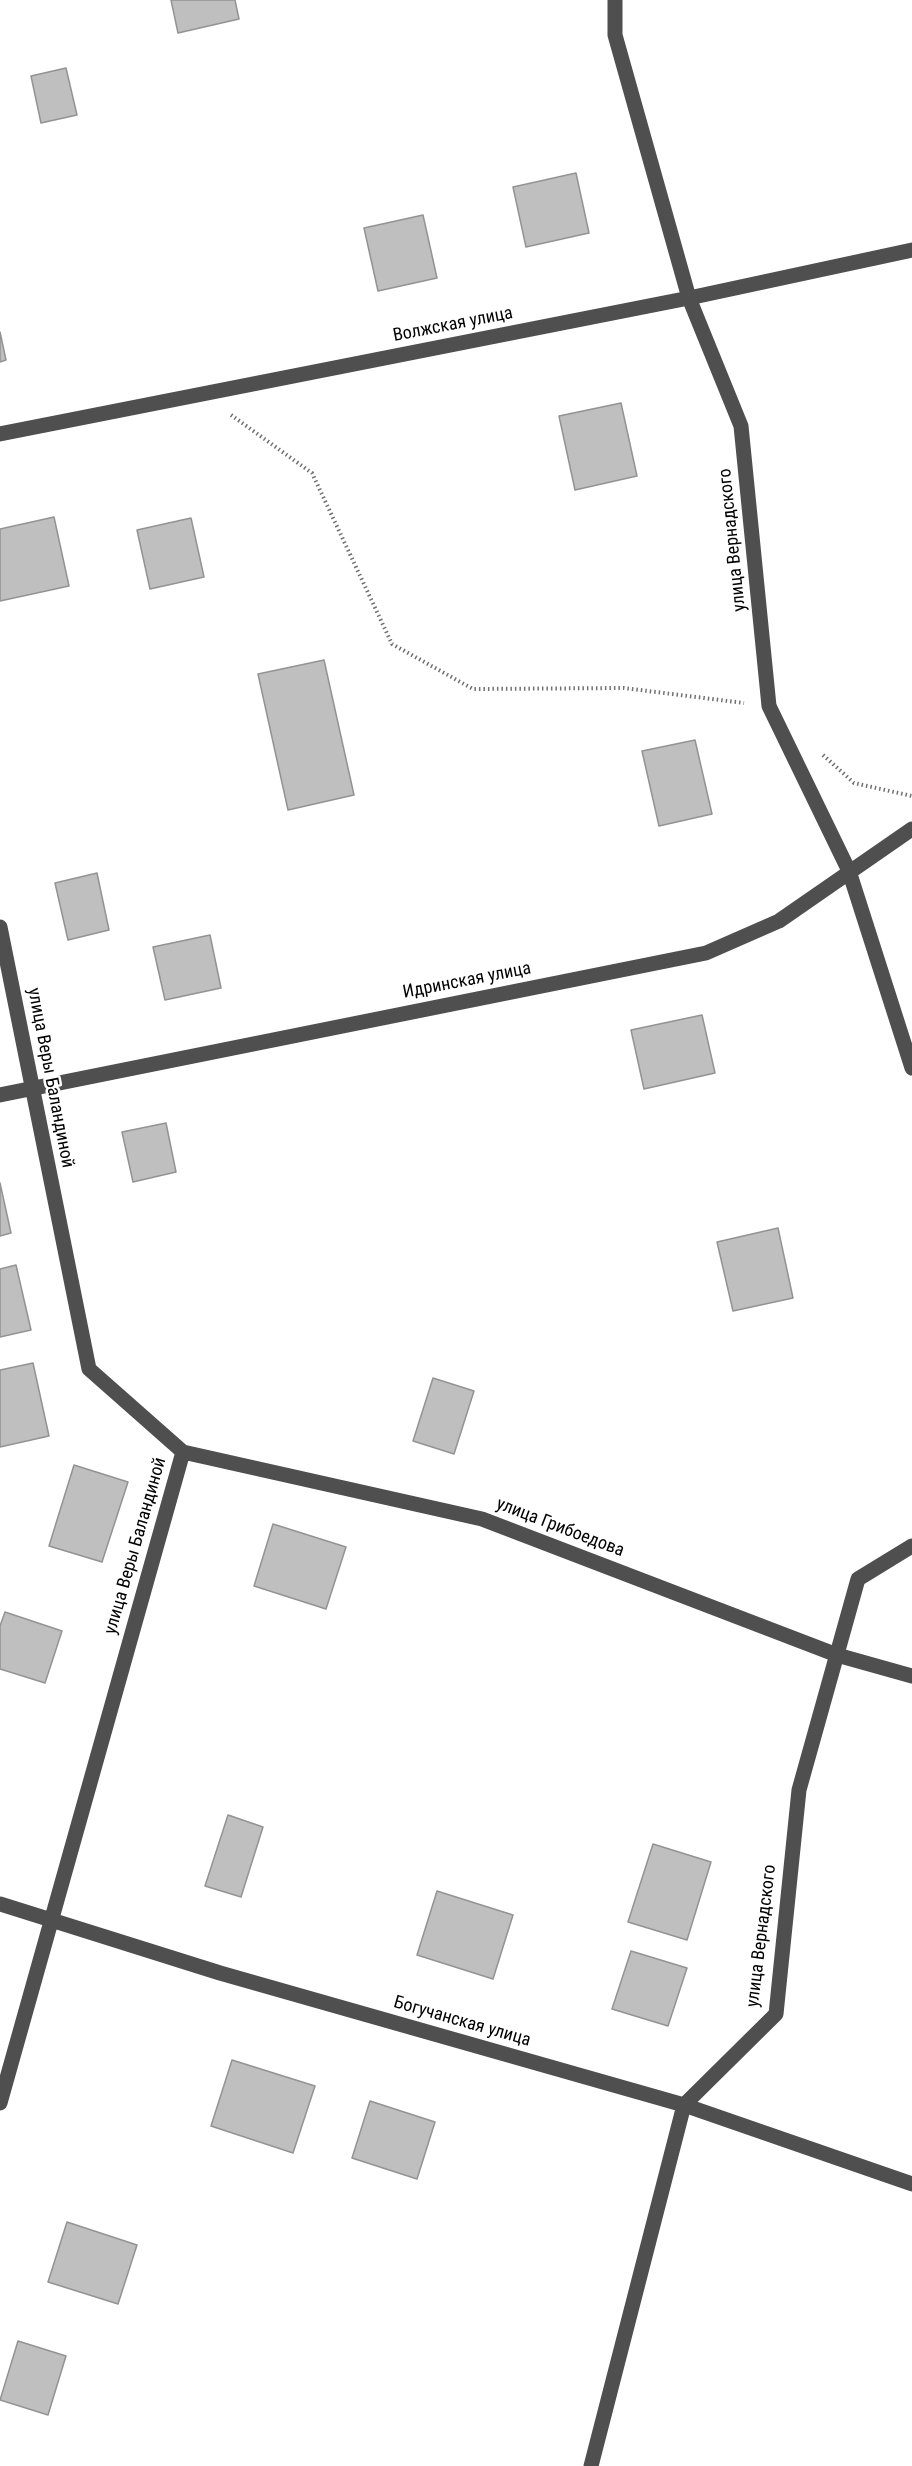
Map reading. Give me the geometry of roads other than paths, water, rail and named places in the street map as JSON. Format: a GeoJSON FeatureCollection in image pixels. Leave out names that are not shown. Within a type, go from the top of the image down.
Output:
{"type":"FeatureCollection","features":[{"type":"Feature","properties":{"kind":"street","name":"улица Вернадского"},"geometry":{"type":"LineString","coordinates":[[615,0],[615,35],[689,298],[741,426],[769,706],[849,871],[912,1068]]}},
{"type":"Feature","properties":{"kind":"street","name":"Волжская улица"},"geometry":{"type":"LineString","coordinates":[[0,434],[689,298],[912,250]]}},
{"type":"Feature","properties":{"kind":"street","name":"Идринская улица"},"geometry":{"type":"LineString","coordinates":[[0,1095],[706,952],[779,921],[912,829]]}},
{"type":"Feature","properties":{"kind":"street","name":"улица Веры Баландиной"},"geometry":{"type":"LineString","coordinates":[[0,927],[89,1369],[183,1452],[0,2103]]}},
{"type":"Feature","properties":{"kind":"street","name":"улица Грибоедова"},"geometry":{"type":"LineString","coordinates":[[183,1452],[482,1519],[837,1656],[912,1676]]}},
{"type":"Feature","properties":{"kind":"street","name":"улица Вернадского"},"geometry":{"type":"LineString","coordinates":[[684,2105],[776,2014],[799,1790],[858,1579],[912,1546]]}},
{"type":"Feature","properties":{"kind":"street","name":"Богучанская улица"},"geometry":{"type":"LineString","coordinates":[[0,1904],[220,1973],[684,2105],[912,2184]]}},
{"type":"Feature","properties":{"kind":"street"},"geometry":{"type":"LineString","coordinates":[[591,2466],[684,2105]]}}]}
